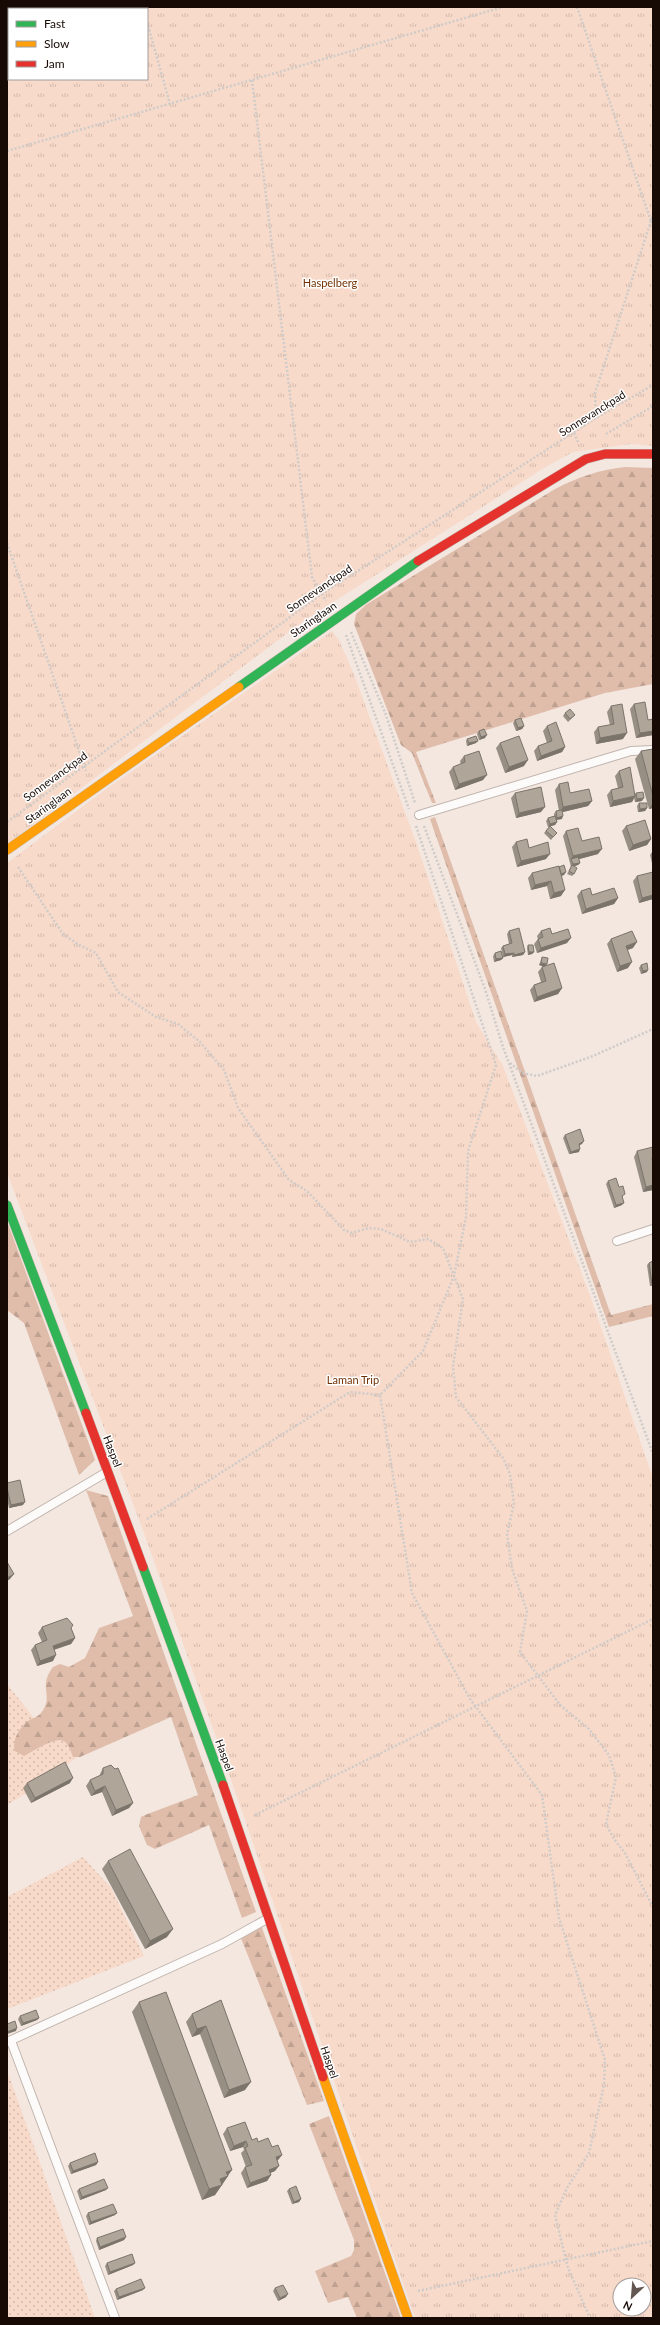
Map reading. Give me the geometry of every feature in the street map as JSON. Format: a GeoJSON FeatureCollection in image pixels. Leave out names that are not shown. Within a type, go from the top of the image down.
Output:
{"type":"FeatureCollection","features":[{"type":"Feature","properties":{"kind":"street","name":"Staringlaan"},"geometry":{"type":"LineString","coordinates":[[8,849],[428,554],[586,459],[605,454],[653,454]]}},
{"type":"Feature","properties":{"kind":"street","name":"Haspel"},"geometry":{"type":"LineString","coordinates":[[7,1205],[130,1530],[237,1824],[268,1919],[408,2318]]}},
{"type":"Feature","properties":{"kind":"lane"},"geometry":{"type":"LineString","coordinates":[[415,817],[631,751],[653,750]]}},
{"type":"Feature","properties":{"kind":"lane"},"geometry":{"type":"LineString","coordinates":[[617,1241],[653,1229]]}},
{"type":"Feature","properties":{"kind":"lane"},"geometry":{"type":"LineString","coordinates":[[7,1531],[108,1472]]}},
{"type":"Feature","properties":{"kind":"lane"},"geometry":{"type":"LineString","coordinates":[[115,2318],[9,2041],[222,1944],[268,1919]]}},
{"type":"Feature","properties":{"kind":"path"},"geometry":{"type":"LineString","coordinates":[[7,151],[503,7]]}},
{"type":"Feature","properties":{"kind":"path"},"geometry":{"type":"LineString","coordinates":[[577,7],[651,221]]}},
{"type":"Feature","properties":{"kind":"path"},"geometry":{"type":"LineString","coordinates":[[148,26],[170,104]]}},
{"type":"Feature","properties":{"kind":"path"},"geometry":{"type":"LineString","coordinates":[[252,80],[312,577],[322,594]]}},
{"type":"Feature","properties":{"kind":"path"},"geometry":{"type":"LineString","coordinates":[[596,418],[595,393],[653,215]]}},
{"type":"Feature","properties":{"kind":"path","name":"Sonnevanckpad"},"geometry":{"type":"LineString","coordinates":[[7,822],[83,765],[322,594],[596,418],[653,385]]}},
{"type":"Feature","properties":{"kind":"path"},"geometry":{"type":"LineString","coordinates":[[602,439],[610,430],[653,406]]}},
{"type":"Feature","properties":{"kind":"path"},"geometry":{"type":"LineString","coordinates":[[7,543],[83,765]]}},
{"type":"Feature","properties":{"kind":"path"},"geometry":{"type":"LineString","coordinates":[[340,615],[346,636],[415,817],[485,989],[509,1063],[653,1454]]}},
{"type":"Feature","properties":{"kind":"path"},"geometry":{"type":"LineString","coordinates":[[340,615],[386,715],[415,817],[496,1065],[468,1151],[466,1217],[454,1276],[422,1351],[380,1395]]}},
{"type":"Feature","properties":{"kind":"path"},"geometry":{"type":"LineString","coordinates":[[8,849],[25,878],[63,934],[79,946],[96,953],[118,992],[156,1017],[178,1024],[200,1042],[224,1070],[238,1108],[289,1180],[307,1191],[344,1230],[352,1233],[369,1228],[381,1229],[410,1242],[428,1239],[443,1248],[463,1299],[453,1366],[456,1397],[503,1458],[510,1474],[514,1504],[507,1534],[512,1569],[527,1610],[520,1652],[561,1706],[588,1728],[610,1755],[616,1777],[606,1824],[614,1839],[625,1853],[653,1907]]}},
{"type":"Feature","properties":{"kind":"path"},"geometry":{"type":"LineString","coordinates":[[509,1063],[522,1073],[537,1076],[593,1056],[653,1029]]}},
{"type":"Feature","properties":{"kind":"path"},"geometry":{"type":"LineString","coordinates":[[130,1530],[350,1392],[380,1395]]}},
{"type":"Feature","properties":{"kind":"path"},"geometry":{"type":"LineString","coordinates":[[380,1395],[412,1593],[475,1707],[542,1795],[559,1918],[605,2060],[604,2085],[589,2153],[567,2188],[554,2215],[566,2261],[590,2318]]}},
{"type":"Feature","properties":{"kind":"path"},"geometry":{"type":"LineString","coordinates":[[237,1824],[653,1619]]}},
{"type":"Feature","properties":{"kind":"path"},"geometry":{"type":"LineString","coordinates":[[400,2294],[566,2261],[653,2241]]}},
{"type":"Feature","properties":{"kind":"green space","name":"Haspelberg"},"geometry":{"type":"Polygon","coordinates":[[[7,7],[653,7],[653,446],[631,444],[573,452],[544,468],[305,620],[7,844],[7,7]]]}},
{"type":"Feature","properties":{"kind":"green space"},"geometry":{"type":"Polygon","coordinates":[[[625,467],[653,468],[653,684],[605,693],[416,752],[436,803],[432,803],[412,753],[401,745],[354,624],[356,614],[367,604],[555,489],[589,475],[625,467]]]}},
{"type":"Feature","properties":{"kind":"green space","name":"Laman Trip"},"geometry":{"type":"Polygon","coordinates":[[[332,631],[339,640],[353,672],[416,842],[476,1022],[503,1066],[592,1301],[653,1478],[653,2318],[415,2318],[242,1811],[144,1533],[7,1173],[7,863],[98,795],[332,631]]]}},
{"type":"Feature","properties":{"kind":"green space"},"geometry":{"type":"Polygon","coordinates":[[[435,817],[611,1315],[653,1304],[653,1316],[609,1327],[430,819],[435,817]]]}},
{"type":"Feature","properties":{"kind":"green space"},"geometry":{"type":"Polygon","coordinates":[[[7,1221],[95,1460],[79,1475],[24,1323],[7,1310],[7,1221]]]}},
{"type":"Feature","properties":{"kind":"green space"},"geometry":{"type":"Polygon","coordinates":[[[86,1490],[108,1496],[256,1912],[242,1918],[209,1825],[155,1849],[147,1845],[139,1826],[141,1817],[198,1795],[171,1717],[80,1757],[73,1757],[68,1745],[61,1740],[50,1742],[24,1756],[15,1751],[14,1743],[19,1730],[28,1721],[40,1714],[45,1707],[47,1701],[46,1681],[48,1674],[53,1667],[60,1664],[69,1667],[85,1658],[99,1628],[133,1616],[86,1490]]]}},
{"type":"Feature","properties":{"kind":"green space"},"geometry":{"type":"Polygon","coordinates":[[[7,1684],[34,1718],[27,1722],[18,1733],[28,1754],[52,1741],[57,1740],[66,1743],[73,1756],[77,1757],[46,1781],[7,1805],[7,1684]]]}},
{"type":"Feature","properties":{"kind":"green space"},"geometry":{"type":"Polygon","coordinates":[[[83,1857],[111,1888],[144,1956],[7,2009],[7,1897],[83,1857]]]}},
{"type":"Feature","properties":{"kind":"green space"},"geometry":{"type":"Polygon","coordinates":[[[261,1925],[324,2101],[307,2105],[239,1933],[261,1925]]]}},
{"type":"Feature","properties":{"kind":"green space"},"geometry":{"type":"Polygon","coordinates":[[[7,2070],[95,2318],[7,2318],[7,2070]]]}},
{"type":"Feature","properties":{"kind":"green space"},"geometry":{"type":"Polygon","coordinates":[[[329,2116],[401,2318],[357,2318],[348,2297],[328,2303],[315,2271],[351,2256],[354,2250],[354,2240],[309,2124],[329,2116]]]}},
{"type":"Feature","properties":{"kind":"building"},"geometry":{"type":"Polygon","coordinates":[[[645,702],[648,720],[653,719],[653,731],[640,733],[634,704],[645,702]]]}},
{"type":"Feature","properties":{"kind":"building"},"geometry":{"type":"Polygon","coordinates":[[[622,704],[627,733],[600,738],[598,727],[614,724],[611,706],[622,704]]]}},
{"type":"Feature","properties":{"kind":"building"},"geometry":{"type":"Polygon","coordinates":[[[570,709],[575,715],[570,719],[565,713],[570,709]]]}},
{"type":"Feature","properties":{"kind":"building"},"geometry":{"type":"Polygon","coordinates":[[[521,718],[524,726],[518,728],[515,720],[521,718]]]}},
{"type":"Feature","properties":{"kind":"building"},"geometry":{"type":"Polygon","coordinates":[[[556,722],[565,747],[541,756],[538,746],[552,741],[547,726],[556,722]]]}},
{"type":"Feature","properties":{"kind":"building"},"geometry":{"type":"Polygon","coordinates":[[[484,729],[487,735],[481,737],[479,731],[484,729]]]}},
{"type":"Feature","properties":{"kind":"building"},"geometry":{"type":"Polygon","coordinates":[[[476,736],[478,741],[469,743],[467,739],[476,736]]]}},
{"type":"Feature","properties":{"kind":"building"},"geometry":{"type":"Polygon","coordinates":[[[519,736],[528,760],[509,767],[500,743],[519,736]]]}},
{"type":"Feature","properties":{"kind":"building"},"geometry":{"type":"Polygon","coordinates":[[[653,749],[653,796],[641,751],[653,749]]]}},
{"type":"Feature","properties":{"kind":"building"},"geometry":{"type":"Polygon","coordinates":[[[479,751],[487,775],[459,784],[453,767],[465,762],[464,756],[479,751]]]}},
{"type":"Feature","properties":{"kind":"building"},"geometry":{"type":"Polygon","coordinates":[[[630,767],[635,796],[613,801],[611,790],[623,787],[619,771],[630,767]]]}},
{"type":"Feature","properties":{"kind":"building"},"geometry":{"type":"Polygon","coordinates":[[[568,782],[570,793],[589,789],[592,801],[563,807],[559,784],[568,782]]]}},
{"type":"Feature","properties":{"kind":"building"},"geometry":{"type":"Polygon","coordinates":[[[541,787],[545,807],[519,813],[515,793],[541,787]]]}},
{"type":"Feature","properties":{"kind":"building"},"geometry":{"type":"Polygon","coordinates":[[[643,792],[644,798],[637,799],[636,793],[643,792]]]}},
{"type":"Feature","properties":{"kind":"building"},"geometry":{"type":"Polygon","coordinates":[[[639,803],[647,803],[647,808],[640,809],[639,803]]]}},
{"type":"Feature","properties":{"kind":"building"},"geometry":{"type":"Polygon","coordinates":[[[562,810],[563,816],[557,818],[556,811],[562,810]]]}},
{"type":"Feature","properties":{"kind":"building"},"geometry":{"type":"Polygon","coordinates":[[[555,816],[557,822],[550,824],[548,818],[555,816]]]}},
{"type":"Feature","properties":{"kind":"building"},"geometry":{"type":"Polygon","coordinates":[[[645,820],[651,839],[633,845],[626,826],[645,820]]]}},
{"type":"Feature","properties":{"kind":"building"},"geometry":{"type":"Polygon","coordinates":[[[550,826],[557,833],[553,837],[546,831],[550,826]]]}},
{"type":"Feature","properties":{"kind":"building"},"geometry":{"type":"Polygon","coordinates":[[[578,828],[582,841],[599,837],[602,849],[573,856],[566,831],[578,828]]]}},
{"type":"Feature","properties":{"kind":"building"},"geometry":{"type":"Polygon","coordinates":[[[527,839],[529,848],[548,842],[550,854],[521,861],[516,842],[527,839]]]}},
{"type":"Feature","properties":{"kind":"building"},"geometry":{"type":"Polygon","coordinates":[[[578,857],[580,863],[573,864],[571,859],[578,857]]]}},
{"type":"Feature","properties":{"kind":"building"},"geometry":{"type":"Polygon","coordinates":[[[564,865],[566,872],[561,874],[559,867],[564,865]]]}},
{"type":"Feature","properties":{"kind":"building"},"geometry":{"type":"Polygon","coordinates":[[[572,865],[577,868],[574,874],[569,871],[572,865]]]}},
{"type":"Feature","properties":{"kind":"building"},"geometry":{"type":"Polygon","coordinates":[[[559,866],[565,890],[554,893],[551,881],[535,885],[532,873],[559,866]]]}},
{"type":"Feature","properties":{"kind":"building"},"geometry":{"type":"Polygon","coordinates":[[[653,872],[653,895],[642,898],[637,876],[653,872]]]}},
{"type":"Feature","properties":{"kind":"building"},"geometry":{"type":"Polygon","coordinates":[[[590,888],[592,895],[614,888],[618,898],[586,909],[581,891],[590,888]]]}},
{"type":"Feature","properties":{"kind":"building"},"geometry":{"type":"Polygon","coordinates":[[[519,928],[525,952],[514,955],[514,953],[505,954],[503,946],[512,943],[509,931],[519,928]]]}},
{"type":"Feature","properties":{"kind":"building"},"geometry":{"type":"Polygon","coordinates":[[[550,928],[552,934],[568,929],[571,938],[541,948],[538,939],[543,937],[541,931],[550,928]]]}},
{"type":"Feature","properties":{"kind":"building"},"geometry":{"type":"Polygon","coordinates":[[[632,931],[637,942],[626,946],[632,962],[620,966],[611,939],[632,931]]]}},
{"type":"Feature","properties":{"kind":"building"},"geometry":{"type":"Polygon","coordinates":[[[528,945],[533,945],[534,952],[529,952],[528,945]]]}},
{"type":"Feature","properties":{"kind":"building"},"geometry":{"type":"Polygon","coordinates":[[[501,951],[503,958],[496,959],[495,953],[501,951]]]}},
{"type":"Feature","properties":{"kind":"building"},"geometry":{"type":"Polygon","coordinates":[[[542,957],[548,958],[547,964],[541,963],[542,957]]]}},
{"type":"Feature","properties":{"kind":"building"},"geometry":{"type":"Polygon","coordinates":[[[554,963],[562,988],[537,997],[534,985],[546,981],[542,967],[554,963]]]}},
{"type":"Feature","properties":{"kind":"building"},"geometry":{"type":"Polygon","coordinates":[[[647,963],[648,970],[643,971],[641,965],[647,963]]]}},
{"type":"Feature","properties":{"kind":"building"},"geometry":{"type":"Polygon","coordinates":[[[580,1129],[584,1141],[579,1144],[580,1149],[571,1152],[565,1135],[580,1129]]]}},
{"type":"Feature","properties":{"kind":"building"},"geometry":{"type":"Polygon","coordinates":[[[653,1147],[653,1185],[646,1187],[637,1151],[653,1147]]]}},
{"type":"Feature","properties":{"kind":"building"},"geometry":{"type":"Polygon","coordinates":[[[616,1178],[619,1187],[623,1186],[625,1194],[622,1196],[624,1203],[616,1205],[608,1181],[616,1178]]]}},
{"type":"Feature","properties":{"kind":"building"},"geometry":{"type":"Polygon","coordinates":[[[653,1261],[653,1283],[652,1284],[649,1263],[653,1261]]]}},
{"type":"Feature","properties":{"kind":"building"},"geometry":{"type":"Polygon","coordinates":[[[20,1480],[25,1502],[11,1505],[7,1483],[20,1480]]]}},
{"type":"Feature","properties":{"kind":"building"},"geometry":{"type":"Polygon","coordinates":[[[7,1562],[14,1574],[7,1578],[7,1562]]]}},
{"type":"Feature","properties":{"kind":"building"},"geometry":{"type":"Polygon","coordinates":[[[67,1618],[73,1625],[71,1628],[75,1638],[53,1646],[56,1655],[40,1661],[35,1645],[47,1640],[42,1627],[67,1618]]]}},
{"type":"Feature","properties":{"kind":"building"},"geometry":{"type":"Polygon","coordinates":[[[65,1762],[73,1778],[35,1798],[27,1783],[65,1762]]]}},
{"type":"Feature","properties":{"kind":"building"},"geometry":{"type":"Polygon","coordinates":[[[111,1765],[115,1769],[118,1768],[133,1803],[116,1810],[105,1786],[95,1791],[90,1780],[103,1774],[103,1768],[111,1765]]]}},
{"type":"Feature","properties":{"kind":"building"},"geometry":{"type":"Polygon","coordinates":[[[130,1849],[173,1929],[150,1941],[108,1861],[130,1849]]]}},
{"type":"Feature","properties":{"kind":"building"},"geometry":{"type":"Polygon","coordinates":[[[166,1992],[232,2170],[226,2172],[228,2176],[220,2179],[222,2185],[209,2189],[139,2002],[166,1992]]]}},
{"type":"Feature","properties":{"kind":"building"},"geometry":{"type":"Polygon","coordinates":[[[221,2000],[251,2082],[229,2090],[206,2026],[197,2029],[192,2014],[221,2000]]]}},
{"type":"Feature","properties":{"kind":"building"},"geometry":{"type":"Polygon","coordinates":[[[36,2010],[39,2018],[23,2023],[20,2016],[36,2010]]]}},
{"type":"Feature","properties":{"kind":"building"},"geometry":{"type":"Polygon","coordinates":[[[15,2021],[17,2028],[7,2032],[7,2024],[15,2021]]]}},
{"type":"Feature","properties":{"kind":"building"},"geometry":{"type":"Polygon","coordinates":[[[245,2122],[252,2140],[257,2138],[258,2142],[268,2138],[272,2147],[278,2145],[282,2155],[276,2157],[279,2166],[269,2170],[271,2175],[250,2183],[245,2167],[252,2165],[245,2148],[248,2146],[246,2141],[234,2146],[227,2128],[245,2122]]]}},
{"type":"Feature","properties":{"kind":"building"},"geometry":{"type":"Polygon","coordinates":[[[95,2153],[98,2162],[73,2171],[70,2163],[95,2153]]]}},
{"type":"Feature","properties":{"kind":"building"},"geometry":{"type":"Polygon","coordinates":[[[104,2179],[108,2188],[82,2197],[79,2189],[104,2179]]]}},
{"type":"Feature","properties":{"kind":"building"},"geometry":{"type":"Polygon","coordinates":[[[296,2186],[301,2199],[294,2202],[289,2189],[296,2186]]]}},
{"type":"Feature","properties":{"kind":"building"},"geometry":{"type":"Polygon","coordinates":[[[113,2204],[117,2213],[91,2222],[88,2213],[113,2204]]]}},
{"type":"Feature","properties":{"kind":"building"},"geometry":{"type":"Polygon","coordinates":[[[123,2229],[126,2237],[100,2247],[97,2238],[123,2229]]]}},
{"type":"Feature","properties":{"kind":"building"},"geometry":{"type":"Polygon","coordinates":[[[132,2254],[135,2263],[110,2272],[107,2263],[132,2254]]]}},
{"type":"Feature","properties":{"kind":"building"},"geometry":{"type":"Polygon","coordinates":[[[141,2279],[145,2288],[119,2297],[116,2289],[141,2279]]]}},
{"type":"Feature","properties":{"kind":"building"},"geometry":{"type":"Polygon","coordinates":[[[283,2285],[288,2294],[280,2298],[275,2288],[283,2285]]]}},
{"type":"Feature","properties":{"kind":"traffic: fast"},"geometry":{"type":"LineString","coordinates":[[239,687],[418,561]]}},
{"type":"Feature","properties":{"kind":"traffic: fast"},"geometry":{"type":"LineString","coordinates":[[7,1205],[86,1413]]}},
{"type":"Feature","properties":{"kind":"traffic: fast"},"geometry":{"type":"LineString","coordinates":[[143,1567],[223,1785]]}},
{"type":"Feature","properties":{"kind":"traffic: slow"},"geometry":{"type":"LineString","coordinates":[[7,850],[239,687]]}},
{"type":"Feature","properties":{"kind":"traffic: slow"},"geometry":{"type":"LineString","coordinates":[[323,2077],[408,2318]]}},
{"type":"Feature","properties":{"kind":"traffic: jam"},"geometry":{"type":"LineString","coordinates":[[418,561],[586,459],[605,454],[653,454]]}},
{"type":"Feature","properties":{"kind":"traffic: jam"},"geometry":{"type":"LineString","coordinates":[[86,1413],[143,1567]]}},
{"type":"Feature","properties":{"kind":"traffic: jam"},"geometry":{"type":"LineString","coordinates":[[223,1785],[323,2077]]}}]}
